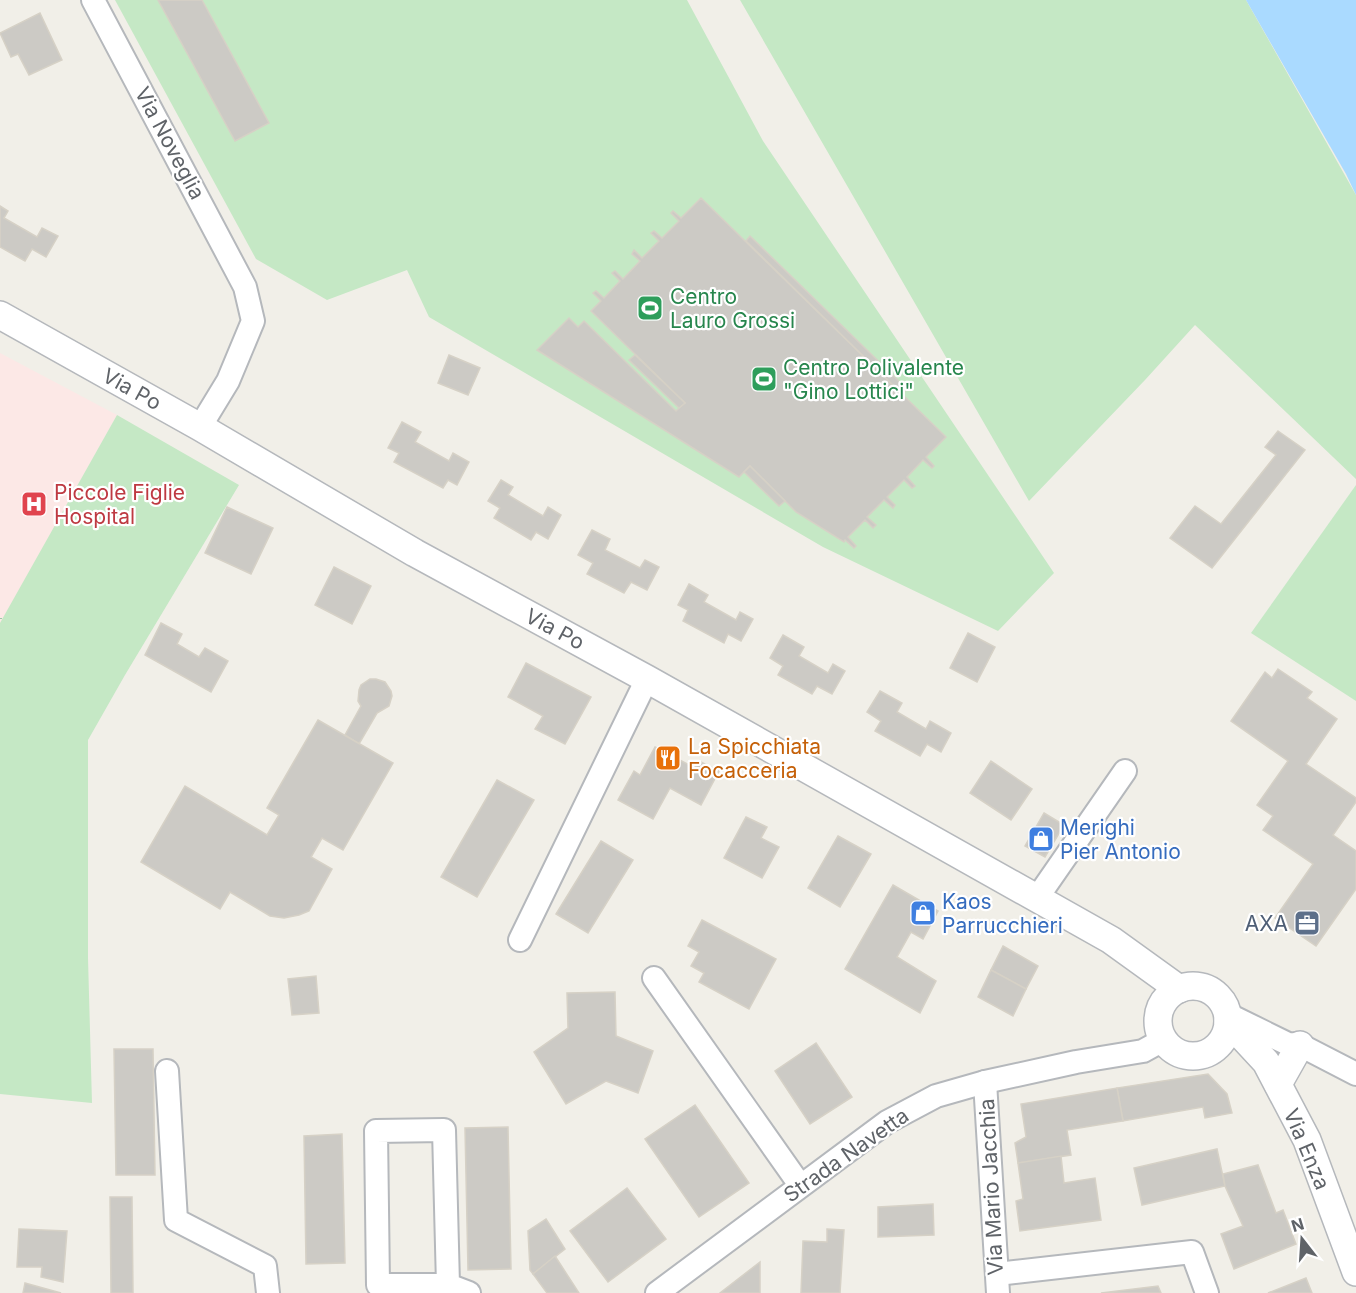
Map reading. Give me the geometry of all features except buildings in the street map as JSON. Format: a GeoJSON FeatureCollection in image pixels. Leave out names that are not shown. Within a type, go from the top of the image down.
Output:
{"type":"FeatureCollection","features":[{"type":"Feature","properties":{"kind":"street","name":"Via Noveglia"},"geometry":{"type":"LineString","coordinates":[[93,0],[245,287],[253,321],[228,381],[200,427]]}},
{"type":"Feature","properties":{"kind":"street","name":"Via Po"},"geometry":{"type":"LineString","coordinates":[[0,315],[200,427],[415,553],[647,679],[1111,940],[1170,997]]}},
{"type":"Feature","properties":{"kind":"street"},"geometry":{"type":"LineString","coordinates":[[520,939],[647,679]]}},
{"type":"Feature","properties":{"kind":"street"},"geometry":{"type":"LineString","coordinates":[[1037,898],[1125,771]]}},
{"type":"Feature","properties":{"kind":"street"},"geometry":{"type":"LineString","coordinates":[[654,978],[800,1185]]}},
{"type":"Feature","properties":{"kind":"street"},"geometry":{"type":"LineString","coordinates":[[1228,1017],[1227,1031],[1222,1041],[1205,1055],[1193,1057],[1181,1055],[1163,1040],[1158,1029],[1158,1017],[1170,997],[1189,986],[1209,990],[1218,996],[1228,1017],[1272,1073]]}},
{"type":"Feature","properties":{"kind":"street"},"geometry":{"type":"LineString","coordinates":[[1228,1017],[1288,1044],[1300,1045],[1356,1074]]}},
{"type":"Feature","properties":{"kind":"street","name":"Strada Navetta"},"geometry":{"type":"LineString","coordinates":[[664,1290],[800,1185],[887,1122],[936,1096],[985,1082],[1076,1062],[1143,1051],[1163,1040]]}},
{"type":"Feature","properties":{"kind":"street"},"geometry":{"type":"LineString","coordinates":[[1272,1073],[1300,1045]]}},
{"type":"Feature","properties":{"kind":"street"},"geometry":{"type":"LineString","coordinates":[[1215,1049],[1272,1073]]}},
{"type":"Feature","properties":{"kind":"street"},"geometry":{"type":"LineString","coordinates":[[167,1071],[176,1220],[266,1266],[268,1293]]}},
{"type":"Feature","properties":{"kind":"street","name":"Via Enza"},"geometry":{"type":"LineString","coordinates":[[1272,1073],[1307,1140],[1356,1272]]}},
{"type":"Feature","properties":{"kind":"street","name":"Via Mario Jacchia"},"geometry":{"type":"LineString","coordinates":[[985,1082],[997,1283]]}},
{"type":"Feature","properties":{"kind":"street"},"geometry":{"type":"LineString","coordinates":[[448,1285],[444,1130],[376,1131],[378,1285],[448,1285],[469,1293]]}},
{"type":"Feature","properties":{"kind":"street"},"geometry":{"type":"LineString","coordinates":[[997,1283],[1192,1252],[1207,1293]]}},
{"type":"Feature","properties":{"kind":"shaded area","name":"Piccole Figlie Hospital"},"geometry":{"type":"Polygon","coordinates":[[[0,353],[117,415],[0,625],[0,353]]]}},
{"type":"Feature","properties":{"kind":"green space","name":"Centro Lauro Grossi"},"geometry":{"type":"Polygon","coordinates":[[[115,0],[687,0],[763,141],[1054,573],[998,631],[823,547],[429,317],[407,270],[327,300],[256,259],[115,0]]]}},
{"type":"Feature","properties":{"kind":"green space"},"geometry":{"type":"Polygon","coordinates":[[[740,0],[1246,0],[1356,195],[1356,479],[1195,325],[1029,501],[740,0]]]}},
{"type":"Feature","properties":{"kind":"green space"},"geometry":{"type":"Polygon","coordinates":[[[117,415],[239,485],[88,740],[88,958],[92,1103],[0,1094],[0,623],[117,415]]]}},
{"type":"Feature","properties":{"kind":"green space"},"geometry":{"type":"Polygon","coordinates":[[[1356,485],[1356,701],[1251,633],[1356,485]]]}},
{"type":"Feature","properties":{"kind":"water"},"geometry":{"type":"Polygon","coordinates":[[[1246,0],[1356,0],[1356,195],[1346,174],[1246,0]]]}},
{"type":"Feature","properties":{"kind":"place","name":"Centro Lauro Grossi"},"geometry":{"type":"Point","coordinates":[650,308]}},
{"type":"Feature","properties":{"kind":"place","name":"Centro Polivalente \"Gino Lottici\""},"geometry":{"type":"Point","coordinates":[764,379]}},
{"type":"Feature","properties":{"kind":"place","name":"Piccole Figlie Hospital"},"geometry":{"type":"Point","coordinates":[34,504]}},
{"type":"Feature","properties":{"kind":"place","name":"La Spicchiata Focacceria"},"geometry":{"type":"Point","coordinates":[668,758]}},
{"type":"Feature","properties":{"kind":"place","name":"Merighi Pier Antonio"},"geometry":{"type":"Point","coordinates":[1041,839]}},
{"type":"Feature","properties":{"kind":"place","name":"Kaos Parrucchieri"},"geometry":{"type":"Point","coordinates":[923,913]}},
{"type":"Feature","properties":{"kind":"place","name":"AXA"},"geometry":{"type":"Point","coordinates":[1307,923]}}]}
